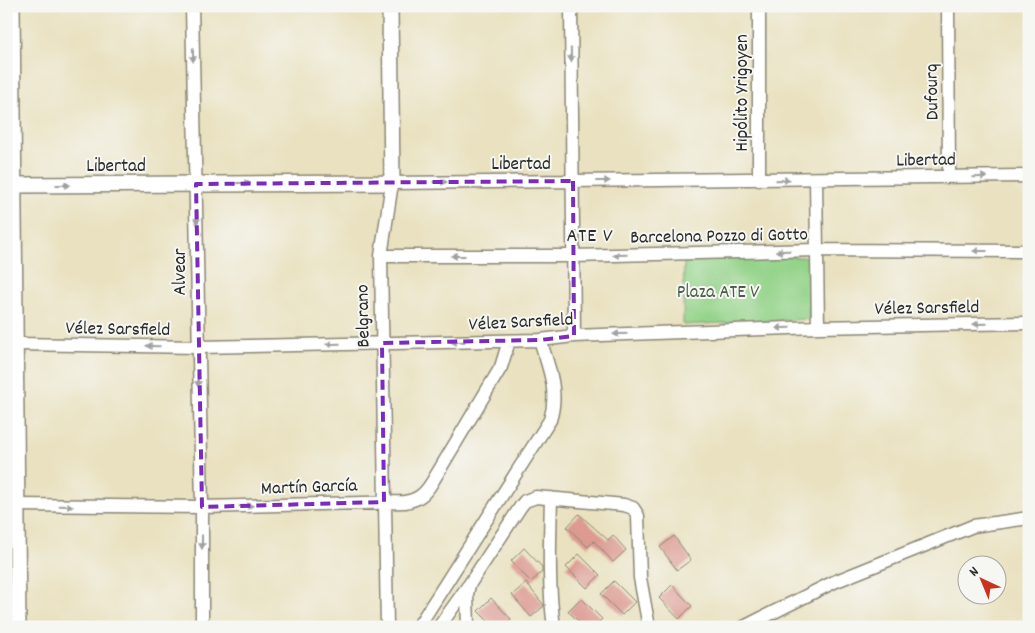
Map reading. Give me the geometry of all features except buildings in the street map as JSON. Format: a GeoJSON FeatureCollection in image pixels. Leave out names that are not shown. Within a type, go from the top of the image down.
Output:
{"type":"FeatureCollection","features":[{"type":"Feature","properties":{"kind":"main road"},"geometry":{"type":"LineString","coordinates":[[12,6],[10,185],[16,344],[18,627]]}},
{"type":"Feature","properties":{"kind":"main road","name":"Belgrano"},"geometry":{"type":"LineString","coordinates":[[390,6],[392,183]]}},
{"type":"Feature","properties":{"kind":"main road","name":"Libertad"},"geometry":{"type":"LineString","coordinates":[[10,185],[392,183]]}},
{"type":"Feature","properties":{"kind":"street","name":"Alvear"},"geometry":{"type":"LineString","coordinates":[[192,6],[202,507],[202,627]]}},
{"type":"Feature","properties":{"kind":"street"},"geometry":{"type":"LineString","coordinates":[[571,6],[574,336]]}},
{"type":"Feature","properties":{"kind":"street","name":"Hipólito Yrigoyen"},"geometry":{"type":"LineString","coordinates":[[759,6],[759,180]]}},
{"type":"Feature","properties":{"kind":"street","name":"Dufourq"},"geometry":{"type":"LineString","coordinates":[[948,6],[950,178]]}},
{"type":"Feature","properties":{"kind":"street","name":"Libertad"},"geometry":{"type":"LineString","coordinates":[[392,183],[1029,176]]}},
{"type":"Feature","properties":{"kind":"street"},"geometry":{"type":"LineString","coordinates":[[816,179],[818,327]]}},
{"type":"Feature","properties":{"kind":"street","name":"Belgrano"},"geometry":{"type":"LineString","coordinates":[[387,627],[381,256],[392,183]]}},
{"type":"Feature","properties":{"kind":"street","name":"Barcelona Pozzo di Gotto"},"geometry":{"type":"LineString","coordinates":[[381,256],[573,256],[817,250],[1029,251]]}},
{"type":"Feature","properties":{"kind":"street","name":"Vélez Sarsfield"},"geometry":{"type":"LineString","coordinates":[[16,344],[198,346],[509,341],[574,336],[818,327],[1029,323]]}},
{"type":"Feature","properties":{"kind":"street"},"geometry":{"type":"LineString","coordinates":[[418,627],[550,420],[554,407],[551,373],[540,340]]}},
{"type":"Feature","properties":{"kind":"street","name":"Martín García"},"geometry":{"type":"LineString","coordinates":[[17,505],[202,507],[405,502],[416,500],[426,492],[501,367],[509,341]]}},
{"type":"Feature","properties":{"kind":"street"},"geometry":{"type":"LineString","coordinates":[[438,627],[469,585],[525,501],[536,497],[624,505],[633,508],[638,516],[640,578],[649,627]]}},
{"type":"Feature","properties":{"kind":"street"},"geometry":{"type":"LineString","coordinates":[[551,498],[550,594],[554,627]]}},
{"type":"Feature","properties":{"kind":"street"},"geometry":{"type":"LineString","coordinates":[[744,627],[834,582],[973,526],[1029,518]]}},
{"type":"Feature","properties":{"kind":"street"},"geometry":{"type":"LineString","coordinates":[[468,627],[467,594],[469,585]]}},
{"type":"Feature","properties":{"kind":"highlighted area"},"geometry":{"type":"Polygon","coordinates":[[[573,181],[574,336],[540,340],[382,343],[384,502],[202,507],[196,184],[573,181]]]}},
{"type":"Feature","properties":{"kind":"green space","name":"Plaza ATE V"},"geometry":{"type":"Polygon","coordinates":[[[684,257],[810,257],[809,319],[683,325],[684,257]]]}},
{"type":"Feature","properties":{"kind":"district","name":"ATE V"},"geometry":{"type":"Point","coordinates":[590,234]}}]}
